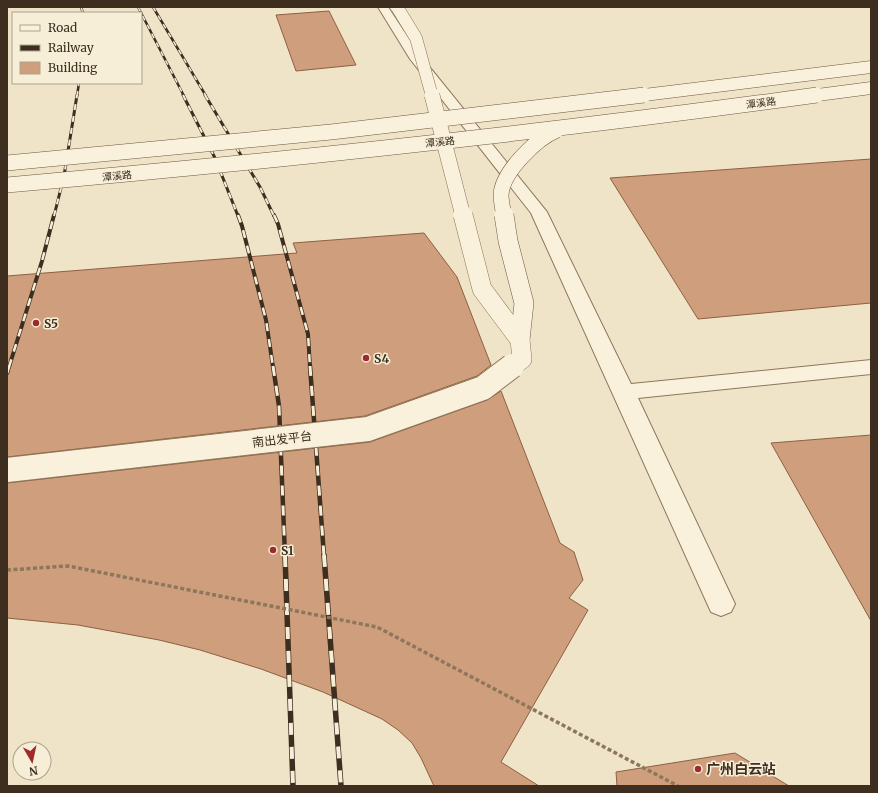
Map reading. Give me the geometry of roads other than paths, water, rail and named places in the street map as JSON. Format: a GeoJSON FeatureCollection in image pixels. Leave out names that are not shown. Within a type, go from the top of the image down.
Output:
{"type":"FeatureCollection","features":[{"type":"Feature","properties":{"kind":"main road"},"geometry":{"type":"LineString","coordinates":[[383,7],[414,56],[539,212],[624,392],[721,604]]}},
{"type":"Feature","properties":{"kind":"main road"},"geometry":{"type":"LineString","coordinates":[[397,7],[416,38],[482,289],[520,340]]}},
{"type":"Feature","properties":{"kind":"main road","name":"潭溪路"},"geometry":{"type":"LineString","coordinates":[[7,163],[309,135],[449,120],[871,67]]}},
{"type":"Feature","properties":{"kind":"main road"},"geometry":{"type":"LineString","coordinates":[[520,340],[524,303],[508,241],[501,194],[509,172],[525,154],[549,133],[570,125],[592,120],[871,82]]}},
{"type":"Feature","properties":{"kind":"main road","name":"潭溪路"},"geometry":{"type":"LineString","coordinates":[[7,186],[498,136],[871,88]]}},
{"type":"Feature","properties":{"kind":"main road","name":"南出发平台"},"geometry":{"type":"LineString","coordinates":[[7,470],[368,429],[483,388],[522,359],[520,340]]}},
{"type":"Feature","properties":{"kind":"main road"},"geometry":{"type":"LineString","coordinates":[[624,392],[871,367]]}},
{"type":"Feature","properties":{"kind":"railway"},"geometry":{"type":"LineString","coordinates":[[81,7],[83,12]]}},
{"type":"Feature","properties":{"kind":"railway"},"geometry":{"type":"LineString","coordinates":[[138,7],[141,12]]}},
{"type":"Feature","properties":{"kind":"railway"},"geometry":{"type":"LineString","coordinates":[[153,7],[206,96]]}},
{"type":"Feature","properties":{"kind":"railway"},"geometry":{"type":"LineString","coordinates":[[142,15],[184,96]]}},
{"type":"Feature","properties":{"kind":"railway"},"geometry":{"type":"LineString","coordinates":[[77,96],[79,84]]}},
{"type":"Feature","properties":{"kind":"railway"},"geometry":{"type":"LineString","coordinates":[[54,216],[64,176],[77,95]]}},
{"type":"Feature","properties":{"kind":"railway"},"geometry":{"type":"LineString","coordinates":[[183,95],[215,158],[238,216]]}},
{"type":"Feature","properties":{"kind":"railway"},"geometry":{"type":"LineString","coordinates":[[205,95],[260,187],[274,216]]}},
{"type":"Feature","properties":{"kind":"railway"},"geometry":{"type":"LineString","coordinates":[[9,367],[42,261],[54,215]]}},
{"type":"Feature","properties":{"kind":"railway"},"geometry":{"type":"LineString","coordinates":[[238,215],[266,320],[273,367]]}},
{"type":"Feature","properties":{"kind":"railway"},"geometry":{"type":"LineString","coordinates":[[274,215],[278,224],[308,334],[310,367]]}},
{"type":"Feature","properties":{"kind":"railway"},"geometry":{"type":"LineString","coordinates":[[7,373],[9,366]]}},
{"type":"Feature","properties":{"kind":"railway"},"geometry":{"type":"LineString","coordinates":[[273,366],[279,406],[285,556]]}},
{"type":"Feature","properties":{"kind":"railway"},"geometry":{"type":"LineString","coordinates":[[310,366],[324,556]]}},
{"type":"Feature","properties":{"kind":"railway"},"geometry":{"type":"LineString","coordinates":[[285,555],[293,786]]}},
{"type":"Feature","properties":{"kind":"railway"},"geometry":{"type":"LineString","coordinates":[[324,555],[341,786]]}},
{"type":"Feature","properties":{"kind":"place","name":"S5"},"geometry":{"type":"Point","coordinates":[36,323]}},
{"type":"Feature","properties":{"kind":"place","name":"S4"},"geometry":{"type":"Point","coordinates":[366,358]}},
{"type":"Feature","properties":{"kind":"place","name":"S1"},"geometry":{"type":"Point","coordinates":[273,550]}},
{"type":"Feature","properties":{"kind":"place","name":"广州白云站"},"geometry":{"type":"Point","coordinates":[698,769]}}]}
